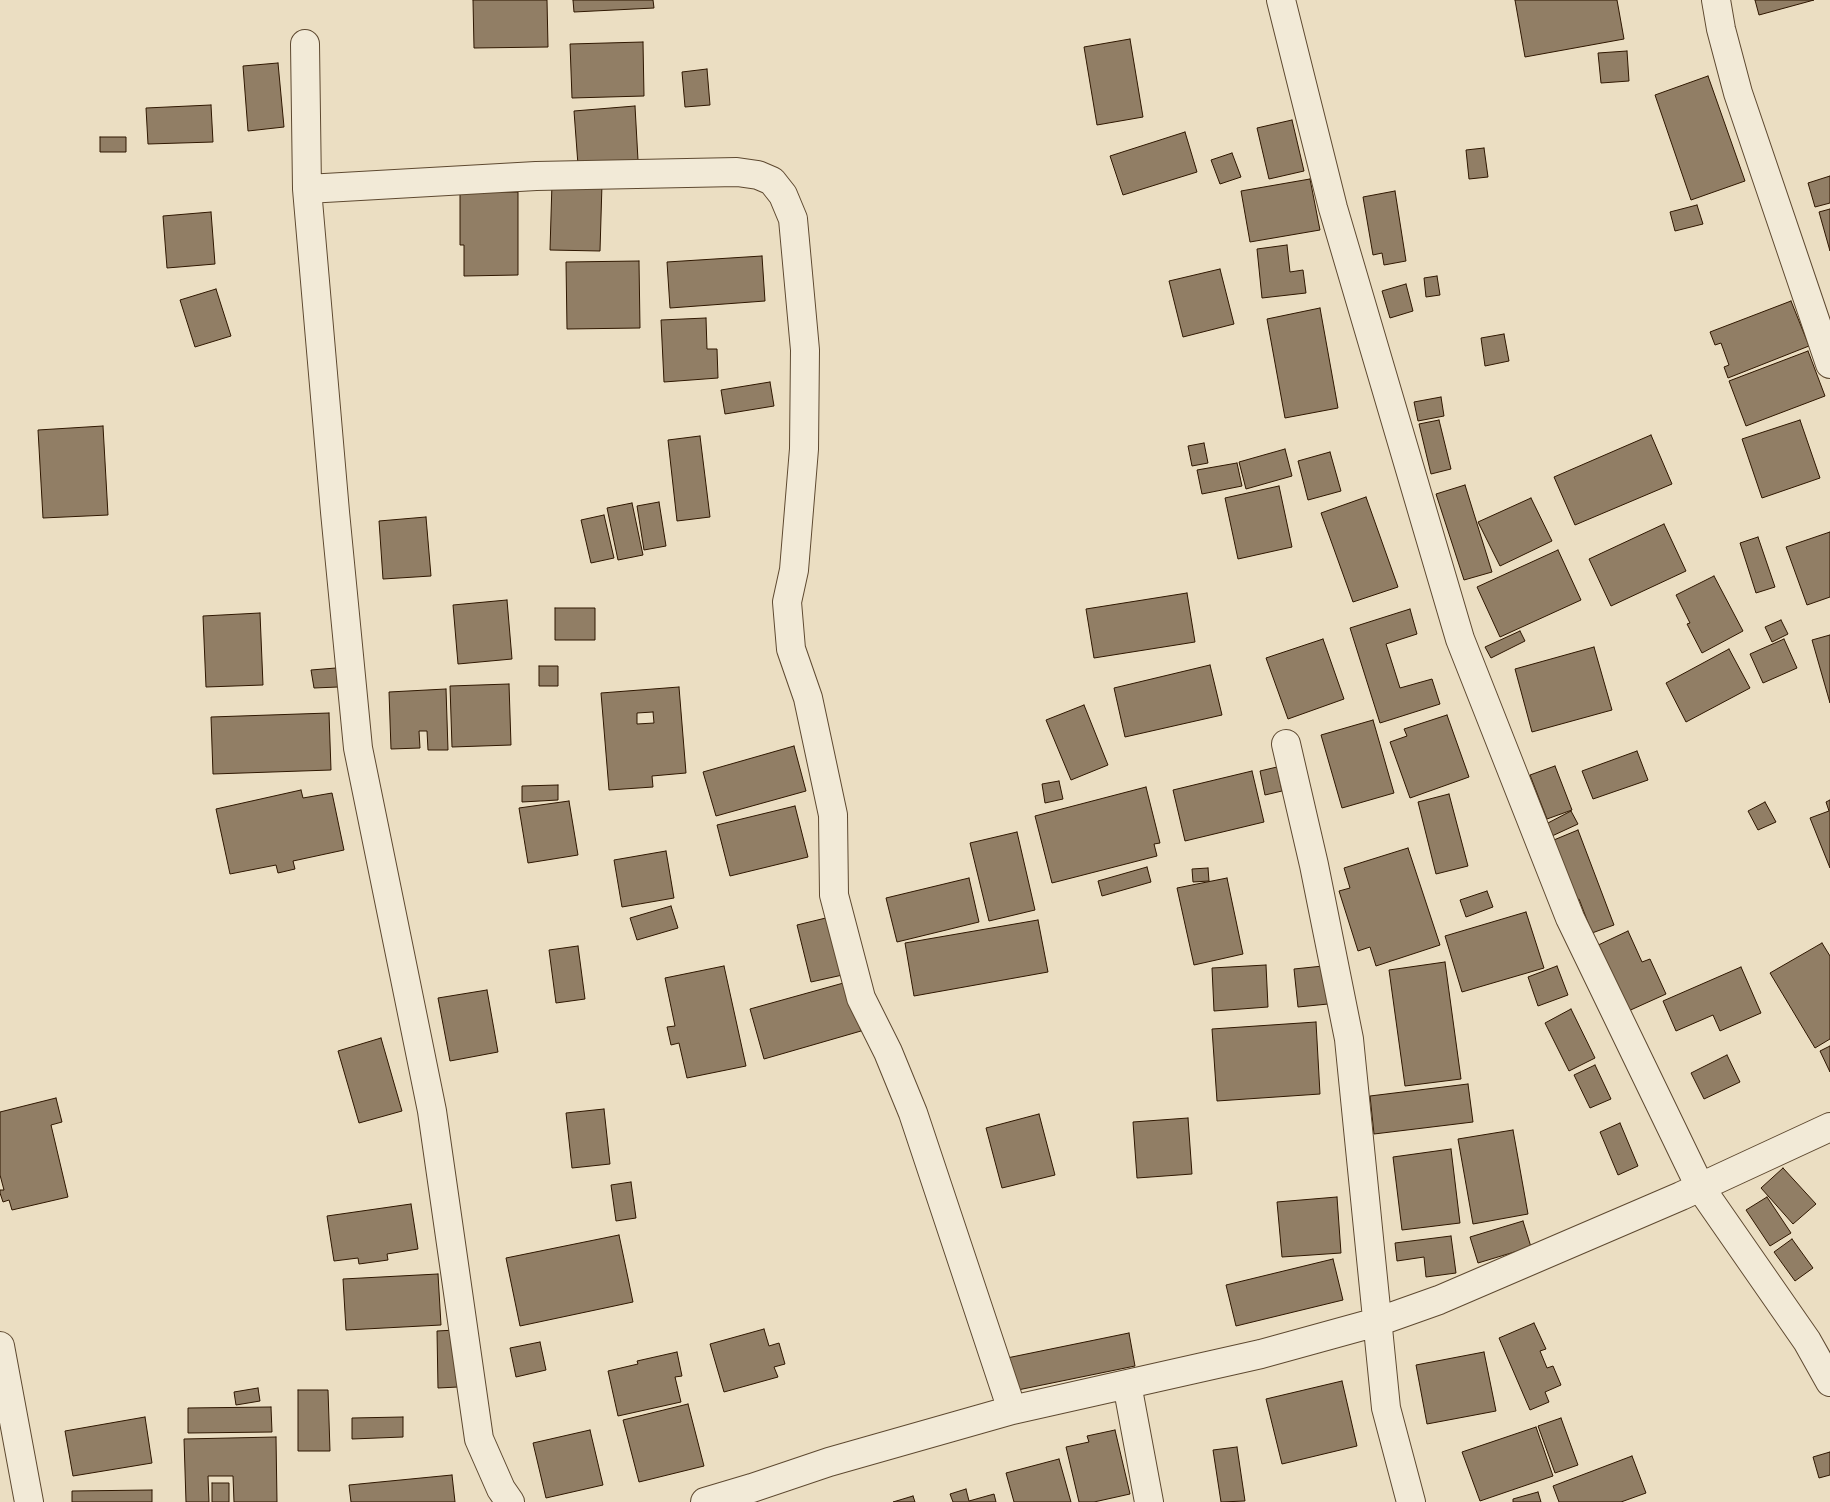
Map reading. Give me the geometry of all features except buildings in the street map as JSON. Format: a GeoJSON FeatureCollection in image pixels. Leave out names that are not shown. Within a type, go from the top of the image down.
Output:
{"type":"FeatureCollection","features":[{"type":"Feature","properties":{"kind":"street"},"geometry":{"type":"LineString","coordinates":[[1281,0],[1333,208],[1460,639],[1570,918],[1700,1187],[1806,1341],[1830,1382]]}},
{"type":"Feature","properties":{"kind":"street"},"geometry":{"type":"LineString","coordinates":[[1716,0],[1721,29],[1738,93],[1830,364]]}},
{"type":"Feature","properties":{"kind":"street"},"geometry":{"type":"LineString","coordinates":[[305,44],[307,189],[358,748],[432,1111],[479,1438],[501,1489],[510,1502]]}},
{"type":"Feature","properties":{"kind":"street"},"geometry":{"type":"LineString","coordinates":[[307,189],[536,176],[737,172],[758,175],[772,181],[783,195],[793,219],[805,350],[804,449],[794,570],[787,602],[791,649],[808,698],[833,815],[834,895],[861,998],[888,1052],[913,1113],[1012,1410]]}},
{"type":"Feature","properties":{"kind":"street"},"geometry":{"type":"LineString","coordinates":[[1286,744],[1314,865],[1349,1039],[1386,1408],[1411,1502]]}},
{"type":"Feature","properties":{"kind":"street"},"geometry":{"type":"LineString","coordinates":[[705,1502],[753,1495],[829,1462],[1012,1410],[1261,1354],[1377,1322],[1439,1300],[1700,1187],[1830,1127]]}},
{"type":"Feature","properties":{"kind":"street"},"geometry":{"type":"LineString","coordinates":[[0,1346],[29,1502]]}},
{"type":"Feature","properties":{"kind":"street"},"geometry":{"type":"LineString","coordinates":[[1128,1384],[1149,1502]]}}]}
